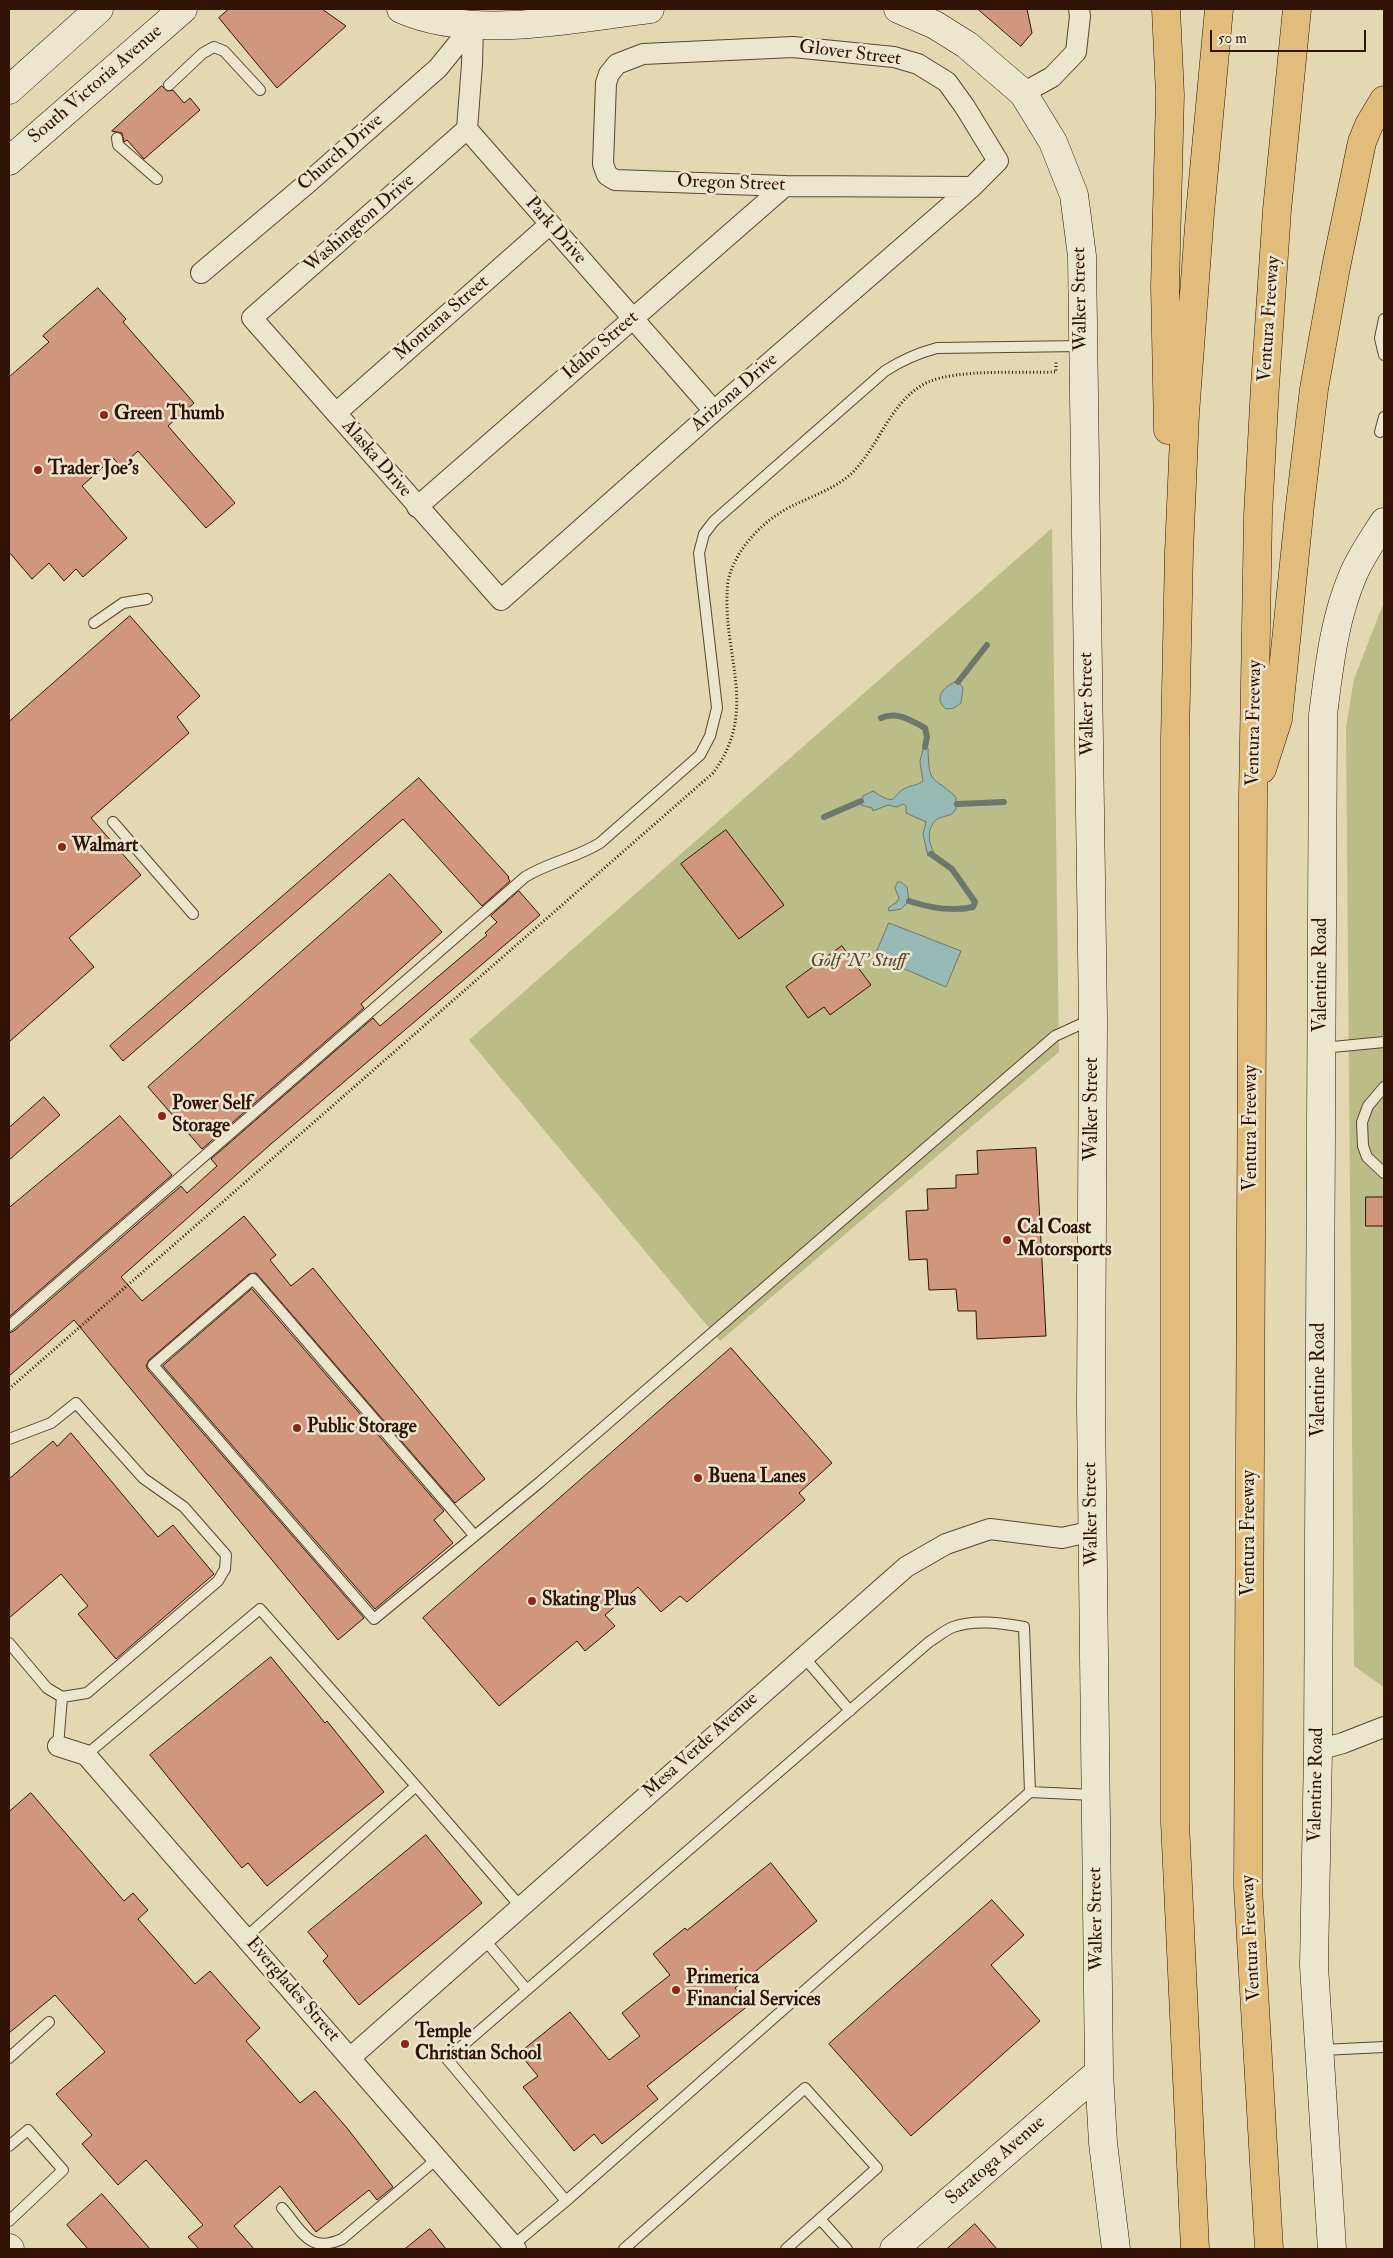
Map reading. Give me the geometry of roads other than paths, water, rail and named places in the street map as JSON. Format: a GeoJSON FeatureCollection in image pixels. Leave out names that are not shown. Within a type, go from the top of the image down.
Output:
{"type":"FeatureCollection","features":[{"type":"Feature","properties":{"kind":"highway"},"geometry":{"type":"LineString","coordinates":[[1166,9],[1170,149],[1165,286],[1175,738],[1175,1822],[1195,2249]]}},
{"type":"Feature","properties":{"kind":"highway"},"geometry":{"type":"LineString","coordinates":[[1175,738],[1185,414],[1200,214],[1219,9]]}},
{"type":"Feature","properties":{"kind":"highway","name":"Ventura Freeway"},"geometry":{"type":"LineString","coordinates":[[1269,2249],[1248,1887],[1253,797],[1258,515],[1265,386],[1277,210],[1297,9]]}},
{"type":"Feature","properties":{"kind":"highway"},"geometry":{"type":"LineString","coordinates":[[1253,797],[1278,719],[1312,409],[1336,267],[1362,142],[1369,125],[1384,100]]}},
{"type":"Feature","properties":{"kind":"street"},"geometry":{"type":"LineString","coordinates":[[9,90],[99,9]]}},
{"type":"Feature","properties":{"kind":"street","name":"South Victoria Avenue"},"geometry":{"type":"LineString","coordinates":[[9,161],[183,9]]}},
{"type":"Feature","properties":{"kind":"street"},"geometry":{"type":"LineString","coordinates":[[401,9],[434,19],[491,27],[595,12],[650,9]]}},
{"type":"Feature","properties":{"kind":"street","name":"Walker Street"},"geometry":{"type":"LineString","coordinates":[[898,9],[935,25],[967,46],[1022,93],[1053,142],[1074,195],[1082,256],[1093,1019],[1091,1396],[1099,2072],[1102,2143],[1116,2249]]}},
{"type":"Feature","properties":{"kind":"street"},"geometry":{"type":"LineString","coordinates":[[1022,93],[1052,77],[1076,52],[1079,9]]}},
{"type":"Feature","properties":{"kind":"street"},"geometry":{"type":"LineString","coordinates":[[467,129],[473,25]]}},
{"type":"Feature","properties":{"kind":"street","name":"Church Drive"},"geometry":{"type":"LineString","coordinates":[[201,273],[438,68],[473,25]]}},
{"type":"Feature","properties":{"kind":"street","name":"Glover Street"},"geometry":{"type":"LineString","coordinates":[[617,64],[643,54],[793,47],[894,57],[918,64],[947,82],[966,107],[998,161],[972,187]]}},
{"type":"Feature","properties":{"kind":"street","name":"Oregon Street"},"geometry":{"type":"LineString","coordinates":[[617,64],[609,74],[606,83],[603,164],[607,175],[615,180],[785,186],[972,187]]}},
{"type":"Feature","properties":{"kind":"street","name":"Park Drive"},"geometry":{"type":"LineString","coordinates":[[467,129],[549,225],[714,411]]}},
{"type":"Feature","properties":{"kind":"street","name":"Washington Drive"},"geometry":{"type":"LineString","coordinates":[[252,318],[467,129]]}},
{"type":"Feature","properties":{"kind":"street","name":"Idaho Street"},"geometry":{"type":"LineString","coordinates":[[417,507],[785,186]]}},
{"type":"Feature","properties":{"kind":"street","name":"Arizona Drive"},"geometry":{"type":"LineString","coordinates":[[501,600],[714,411],[972,187]]}},
{"type":"Feature","properties":{"kind":"street","name":"Montana Street"},"geometry":{"type":"LineString","coordinates":[[336,413],[549,225]]}},
{"type":"Feature","properties":{"kind":"street","name":"Alaska Drive"},"geometry":{"type":"LineString","coordinates":[[252,318],[501,600]]}},
{"type":"Feature","properties":{"kind":"street","name":"Valentine Road"},"geometry":{"type":"LineString","coordinates":[[1332,2249],[1314,1966],[1318,1750],[1323,715],[1329,660],[1352,576],[1364,552],[1384,522]]}},
{"type":"Feature","properties":{"kind":"street","name":"Mesa Verde Avenue"},"geometry":{"type":"LineString","coordinates":[[351,2057],[803,1656],[894,1577],[925,1555],[946,1544],[990,1529],[1062,1538],[1093,1532]]}},
{"type":"Feature","properties":{"kind":"street"},"geometry":{"type":"LineString","coordinates":[[1318,1750],[1343,1743],[1384,1727]]}},
{"type":"Feature","properties":{"kind":"street"},"geometry":{"type":"LineString","coordinates":[[58,1746],[86,1755]]}},
{"type":"Feature","properties":{"kind":"street","name":"Everglades Street"},"geometry":{"type":"LineString","coordinates":[[86,1755],[351,2057],[513,2248]]}},
{"type":"Feature","properties":{"kind":"street","name":"Saratoga Avenue"},"geometry":{"type":"LineString","coordinates":[[894,2249],[1099,2072]]}},
{"type":"Feature","properties":{"kind":"lane"},"geometry":{"type":"LineString","coordinates":[[169,85],[203,53],[214,47],[224,51],[260,90]]}},
{"type":"Feature","properties":{"kind":"lane"},"geometry":{"type":"LineString","coordinates":[[117,138],[118,144],[157,180]]}},
{"type":"Feature","properties":{"kind":"lane"},"geometry":{"type":"LineString","coordinates":[[1384,319],[1380,338],[1384,354]]}},
{"type":"Feature","properties":{"kind":"lane"},"geometry":{"type":"LineString","coordinates":[[9,1326],[526,876],[536,870],[584,853],[600,843],[700,755],[710,736],[717,708],[699,553],[704,534],[714,521],[885,371],[900,361],[918,353],[937,348],[1082,346]]}},
{"type":"Feature","properties":{"kind":"lane"},"geometry":{"type":"LineString","coordinates":[[1380,432],[1384,417]]}},
{"type":"Feature","properties":{"kind":"lane"},"geometry":{"type":"LineString","coordinates":[[94,623],[123,603],[147,599]]}},
{"type":"Feature","properties":{"kind":"lane"},"geometry":{"type":"LineString","coordinates":[[113,822],[193,914]]}},
{"type":"Feature","properties":{"kind":"lane"},"geometry":{"type":"LineString","coordinates":[[474,1535],[253,1279],[153,1365],[374,1619],[540,1482],[1055,1036],[1093,1019]]}},
{"type":"Feature","properties":{"kind":"lane"},"geometry":{"type":"LineString","coordinates":[[1321,1049],[1384,1042]]}},
{"type":"Feature","properties":{"kind":"lane"},"geometry":{"type":"LineString","coordinates":[[1384,1087],[1368,1106],[1362,1122],[1363,1146],[1367,1156],[1384,1173]]}},
{"type":"Feature","properties":{"kind":"lane"},"geometry":{"type":"LineString","coordinates":[[9,1439],[51,1423],[76,1403],[143,1478],[184,1507],[226,1555],[225,1569],[218,1581],[87,1693],[62,1696],[47,1688],[9,1643]]}},
{"type":"Feature","properties":{"kind":"lane"},"geometry":{"type":"LineString","coordinates":[[86,1755],[260,1609],[520,1906]]}},
{"type":"Feature","properties":{"kind":"lane"},"geometry":{"type":"LineString","coordinates":[[566,2201],[447,2060],[929,1642],[953,1627],[980,1623],[1002,1623],[1024,1627],[1030,1792]]}},
{"type":"Feature","properties":{"kind":"lane"},"geometry":{"type":"LineString","coordinates":[[803,1656],[850,1711]]}},
{"type":"Feature","properties":{"kind":"lane"},"geometry":{"type":"LineString","coordinates":[[58,1746],[62,1696]]}},
{"type":"Feature","properties":{"kind":"lane"},"geometry":{"type":"LineString","coordinates":[[246,1937],[416,1786]]}},
{"type":"Feature","properties":{"kind":"lane"},"geometry":{"type":"LineString","coordinates":[[513,2248],[1030,1792],[1096,1795]]}},
{"type":"Feature","properties":{"kind":"lane"},"geometry":{"type":"LineString","coordinates":[[484,1939],[527,1990]]}},
{"type":"Feature","properties":{"kind":"lane"},"geometry":{"type":"LineString","coordinates":[[9,2058],[49,2022]]}},
{"type":"Feature","properties":{"kind":"lane"},"geometry":{"type":"LineString","coordinates":[[1318,2050],[1384,2048]]}},
{"type":"Feature","properties":{"kind":"lane"},"geometry":{"type":"LineString","coordinates":[[624,2249],[806,2088],[877,2168],[786,2249]]}},
{"type":"Feature","properties":{"kind":"lane"},"geometry":{"type":"LineString","coordinates":[[9,2146],[28,2130],[63,2170],[9,2221]]}},
{"type":"Feature","properties":{"kind":"lane"},"geometry":{"type":"LineString","coordinates":[[282,2208],[312,2243],[320,2245],[331,2244],[342,2239],[438,2158]]}},
{"type":"Feature","properties":{"kind":"lane"},"geometry":{"type":"LineString","coordinates":[[820,2219],[847,2249]]}},
{"type":"Feature","properties":{"kind":"water"},"geometry":{"type":"Polygon","coordinates":[[[955,682],[963,688],[961,703],[954,708],[946,709],[940,701],[941,694],[943,690],[955,682]]]}},
{"type":"Feature","properties":{"kind":"water"},"geometry":{"type":"Polygon","coordinates":[[[924,747],[928,748],[929,768],[933,778],[956,797],[956,809],[952,814],[937,819],[931,827],[930,840],[934,853],[928,856],[923,834],[926,822],[906,813],[906,806],[903,804],[897,807],[888,805],[873,811],[872,808],[861,805],[863,796],[873,791],[887,799],[891,799],[902,790],[923,781],[920,762],[924,747]]]}},
{"type":"Feature","properties":{"kind":"water"},"geometry":{"type":"Polygon","coordinates":[[[898,882],[907,887],[909,901],[901,909],[889,911],[888,908],[897,902],[899,898],[895,888],[898,882]]]}},
{"type":"Feature","properties":{"kind":"water"},"geometry":{"type":"Polygon","coordinates":[[[889,923],[961,951],[946,987],[875,956],[889,923]]]}},
{"type":"Feature","properties":{"kind":"waterway"},"geometry":{"type":"LineString","coordinates":[[958,682],[987,645]]}},
{"type":"Feature","properties":{"kind":"waterway"},"geometry":{"type":"LineString","coordinates":[[881,718],[893,715],[898,716],[909,719],[925,728],[927,737],[925,747]]}},
{"type":"Feature","properties":{"kind":"waterway"},"geometry":{"type":"LineString","coordinates":[[824,817],[861,801]]}},
{"type":"Feature","properties":{"kind":"waterway"},"geometry":{"type":"LineString","coordinates":[[957,804],[1004,802]]}},
{"type":"Feature","properties":{"kind":"waterway"},"geometry":{"type":"LineString","coordinates":[[909,901],[941,909],[973,907],[975,902],[952,869],[931,854]]}},
{"type":"Feature","properties":{"kind":"place","name":"Green Thumb"},"geometry":{"type":"Point","coordinates":[104,415]}},
{"type":"Feature","properties":{"kind":"place","name":"Trader Joe's"},"geometry":{"type":"Point","coordinates":[38,470]}},
{"type":"Feature","properties":{"kind":"place","name":"Walmart"},"geometry":{"type":"Point","coordinates":[62,847]}},
{"type":"Feature","properties":{"kind":"place","name":"Power Self Storage"},"geometry":{"type":"Point","coordinates":[162,1116]}},
{"type":"Feature","properties":{"kind":"place","name":"Cal Coast Motorsports"},"geometry":{"type":"Point","coordinates":[1007,1240]}},
{"type":"Feature","properties":{"kind":"place","name":"Public Storage"},"geometry":{"type":"Point","coordinates":[297,1428]}},
{"type":"Feature","properties":{"kind":"place","name":"Buena Lanes"},"geometry":{"type":"Point","coordinates":[698,1478]}},
{"type":"Feature","properties":{"kind":"place","name":"Skating Plus"},"geometry":{"type":"Point","coordinates":[532,1601]}},
{"type":"Feature","properties":{"kind":"place","name":"Primerica Financial Services"},"geometry":{"type":"Point","coordinates":[676,1990]}},
{"type":"Feature","properties":{"kind":"place","name":"Temple Christian School"},"geometry":{"type":"Point","coordinates":[405,2044]}},
{"type":"Feature","properties":{"kind":"park label","name":"Golf 'N' Stuff"},"geometry":{"type":"Point","coordinates":[858,962]}}]}
